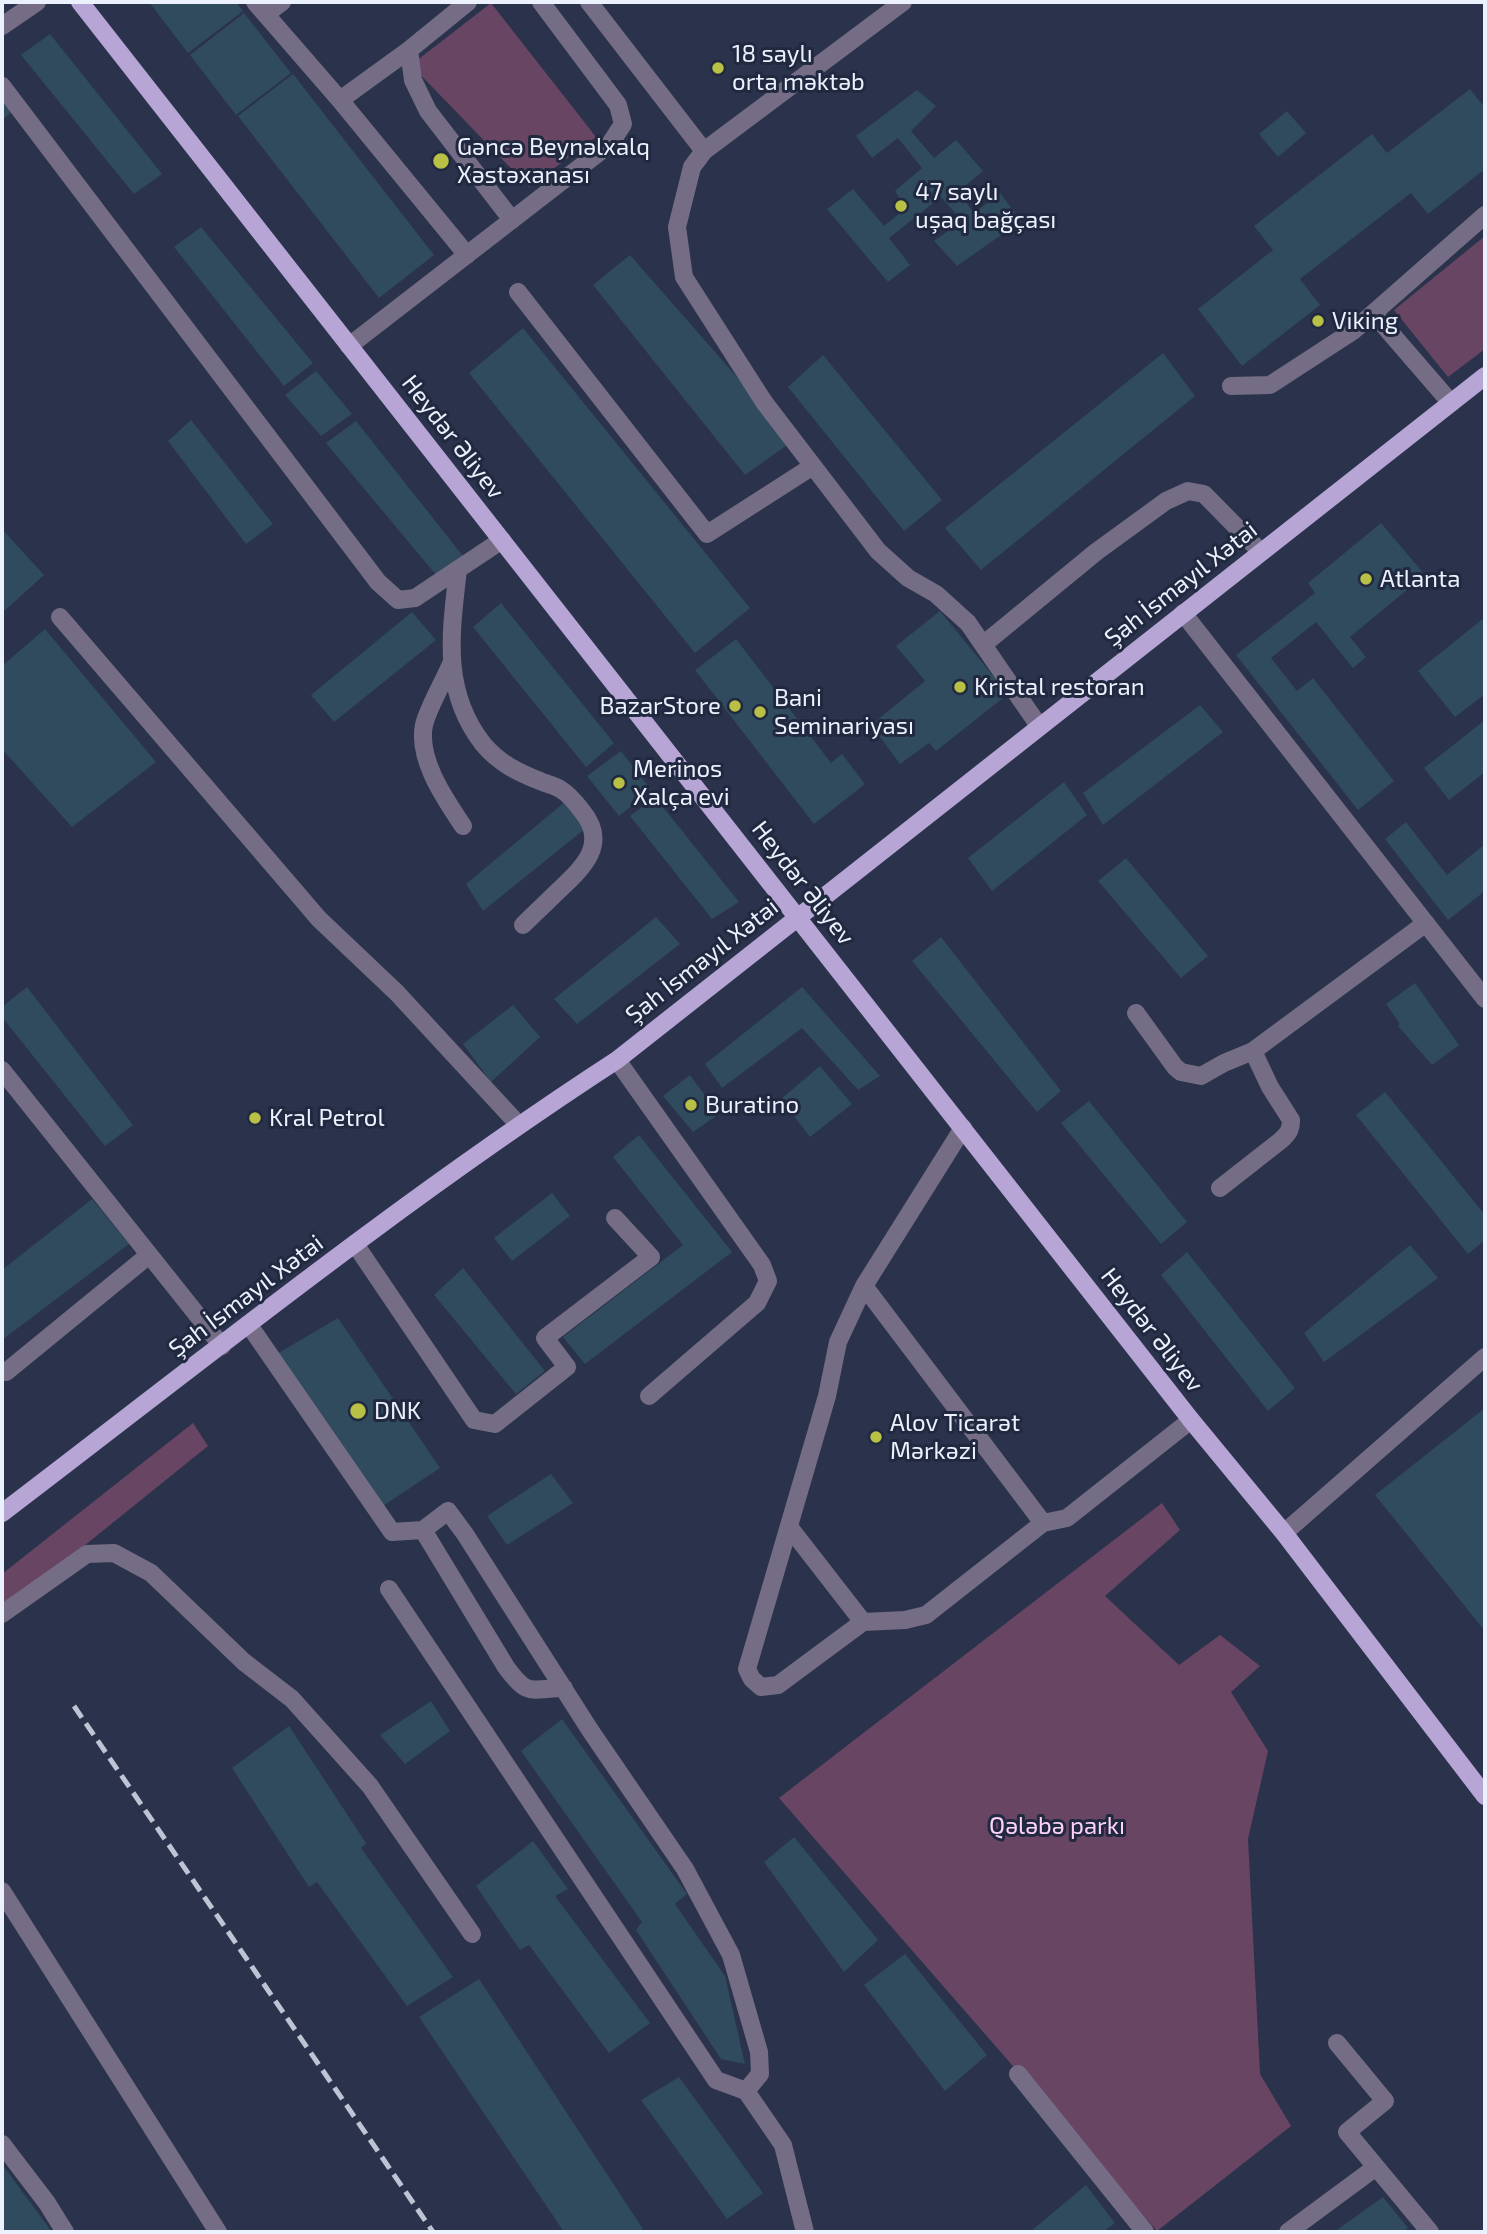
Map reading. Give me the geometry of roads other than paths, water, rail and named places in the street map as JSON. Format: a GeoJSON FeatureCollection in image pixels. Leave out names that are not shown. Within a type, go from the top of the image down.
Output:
{"type":"FeatureCollection","features":[{"type":"Feature","properties":{"kind":"main road","name":"Heydər Əliyev"},"geometry":{"type":"LineString","coordinates":[[80,2],[1191,1420],[1284,1533],[1485,1796]]}},
{"type":"Feature","properties":{"kind":"main road","name":"Şah İsmayıl Xətai"},"geometry":{"type":"LineString","coordinates":[[2,1513],[355,1244],[518,1124],[617,1060],[1485,376]]}},
{"type":"Feature","properties":{"kind":"street"},"geometry":{"type":"LineString","coordinates":[[2,26],[37,2]]}},
{"type":"Feature","properties":{"kind":"street"},"geometry":{"type":"LineString","coordinates":[[282,2],[261,8],[467,255]]}},
{"type":"Feature","properties":{"kind":"street"},"geometry":{"type":"LineString","coordinates":[[340,100],[409,50],[468,2]]}},
{"type":"Feature","properties":{"kind":"street"},"geometry":{"type":"LineString","coordinates":[[349,346],[610,144],[623,124],[618,104],[541,2]]}},
{"type":"Feature","properties":{"kind":"street"},"geometry":{"type":"LineString","coordinates":[[589,2],[705,151]]}},
{"type":"Feature","properties":{"kind":"street"},"geometry":{"type":"LineString","coordinates":[[903,2],[705,151],[692,167],[677,227],[684,277],[764,402],[878,551],[908,578],[944,601],[968,623],[1039,726]]}},
{"type":"Feature","properties":{"kind":"street"},"geometry":{"type":"LineString","coordinates":[[409,50],[413,80],[428,111],[512,220]]}},
{"type":"Feature","properties":{"kind":"street"},"geometry":{"type":"LineString","coordinates":[[2,86],[379,582],[398,600],[415,597],[502,540]]}},
{"type":"Feature","properties":{"kind":"street"},"geometry":{"type":"LineString","coordinates":[[1231,386],[1270,385],[1353,331],[1485,215]]}},
{"type":"Feature","properties":{"kind":"street"},"geometry":{"type":"LineString","coordinates":[[518,292],[707,534],[813,466]]}},
{"type":"Feature","properties":{"kind":"street"},"geometry":{"type":"LineString","coordinates":[[1374,314],[1451,403]]}},
{"type":"Feature","properties":{"kind":"street"},"geometry":{"type":"LineString","coordinates":[[984,644],[1106,544],[1166,500],[1188,491],[1204,494],[1261,552]]}},
{"type":"Feature","properties":{"kind":"street"},"geometry":{"type":"LineString","coordinates":[[458,569],[450,639],[451,664],[454,684],[464,710],[481,741],[496,759],[513,770],[560,789],[588,818],[593,829],[591,854],[583,867],[523,925]]}},
{"type":"Feature","properties":{"kind":"street"},"geometry":{"type":"LineString","coordinates":[[1183,613],[1485,999]]}},
{"type":"Feature","properties":{"kind":"street"},"geometry":{"type":"LineString","coordinates":[[60,617],[319,919],[397,993],[518,1124]]}},
{"type":"Feature","properties":{"kind":"street"},"geometry":{"type":"LineString","coordinates":[[451,664],[424,726],[425,752],[439,789],[463,826]]}},
{"type":"Feature","properties":{"kind":"street"},"geometry":{"type":"LineString","coordinates":[[1136,1013],[1175,1067],[1188,1075],[1201,1076],[1252,1051],[1426,923]]}},
{"type":"Feature","properties":{"kind":"street"},"geometry":{"type":"LineString","coordinates":[[1220,1188],[1280,1141],[1289,1133],[1291,1126],[1291,1120],[1269,1087],[1252,1051]]}},
{"type":"Feature","properties":{"kind":"street"},"geometry":{"type":"LineString","coordinates":[[617,1060],[762,1265],[768,1281],[757,1303],[649,1395]]}},
{"type":"Feature","properties":{"kind":"street"},"geometry":{"type":"LineString","coordinates":[[2,1070],[222,1346]]}},
{"type":"Feature","properties":{"kind":"street"},"geometry":{"type":"LineString","coordinates":[[963,1128],[864,1286],[838,1342],[827,1396],[747,1670],[752,1679],[761,1687],[778,1685],[863,1622],[905,1620],[926,1615],[1044,1522],[1067,1518],[1191,1420]]}},
{"type":"Feature","properties":{"kind":"street"},"geometry":{"type":"LineString","coordinates":[[355,1244],[474,1420],[495,1424],[567,1367],[545,1338],[651,1257],[615,1218]]}},
{"type":"Feature","properties":{"kind":"street"},"geometry":{"type":"LineString","coordinates":[[6,1372],[149,1255]]}},
{"type":"Feature","properties":{"kind":"street"},"geometry":{"type":"LineString","coordinates":[[864,1286],[1044,1522]]}},
{"type":"Feature","properties":{"kind":"street"},"geometry":{"type":"LineString","coordinates":[[249,1325],[392,1532],[423,1530],[448,1511],[590,1730],[685,1869],[731,1955],[759,2052],[760,2074],[746,2091]]}},
{"type":"Feature","properties":{"kind":"street"},"geometry":{"type":"LineString","coordinates":[[1284,1533],[1485,1357]]}},
{"type":"Feature","properties":{"kind":"street"},"geometry":{"type":"LineString","coordinates":[[790,1528],[863,1622]]}},
{"type":"Feature","properties":{"kind":"street"},"geometry":{"type":"LineString","coordinates":[[423,1530],[519,1685],[527,1690],[564,1688]]}},
{"type":"Feature","properties":{"kind":"street"},"geometry":{"type":"LineString","coordinates":[[2,1614],[88,1554],[114,1553],[151,1573],[244,1662],[292,1699],[370,1786],[472,1934]]}},
{"type":"Feature","properties":{"kind":"street"},"geometry":{"type":"LineString","coordinates":[[389,1589],[716,2080],[746,2091],[783,2145],[805,2232]]}},
{"type":"Feature","properties":{"kind":"street"},"geometry":{"type":"LineString","coordinates":[[2,1891],[218,2232]]}},
{"type":"Feature","properties":{"kind":"street"},"geometry":{"type":"LineString","coordinates":[[1337,2043],[1385,2101],[1347,2132],[1430,2232]]}},
{"type":"Feature","properties":{"kind":"street"},"geometry":{"type":"LineString","coordinates":[[1018,2074],[1145,2232]]}},
{"type":"Feature","properties":{"kind":"street"},"geometry":{"type":"LineString","coordinates":[[2,2144],[47,2203],[65,2232]]}},
{"type":"Feature","properties":{"kind":"street"},"geometry":{"type":"LineString","coordinates":[[1288,2232],[1376,2167]]}},
{"type":"Feature","properties":{"kind":"railway"},"geometry":{"type":"LineString","coordinates":[[74,1706],[433,2232]]}},
{"type":"Feature","properties":{"kind":"place","name":"18 saylı orta məktəb"},"geometry":{"type":"Point","coordinates":[718,68]}},
{"type":"Feature","properties":{"kind":"place","name":"Gəncə Beynəlxalq Xəstəxanası"},"geometry":{"type":"Point","coordinates":[441,161]}},
{"type":"Feature","properties":{"kind":"place","name":"47 saylı uşaq bağçası"},"geometry":{"type":"Point","coordinates":[901,206]}},
{"type":"Feature","properties":{"kind":"place","name":"Viking"},"geometry":{"type":"Point","coordinates":[1318,321]}},
{"type":"Feature","properties":{"kind":"place","name":"Atlanta"},"geometry":{"type":"Point","coordinates":[1366,579]}},
{"type":"Feature","properties":{"kind":"place","name":"Kristal restoran"},"geometry":{"type":"Point","coordinates":[960,687]}},
{"type":"Feature","properties":{"kind":"place","name":"BazarStore"},"geometry":{"type":"Point","coordinates":[735,706]}},
{"type":"Feature","properties":{"kind":"place","name":"Bani Seminariyası"},"geometry":{"type":"Point","coordinates":[760,712]}},
{"type":"Feature","properties":{"kind":"place","name":"Merinos Xalça evi"},"geometry":{"type":"Point","coordinates":[619,783]}},
{"type":"Feature","properties":{"kind":"place","name":"Buratino"},"geometry":{"type":"Point","coordinates":[691,1105]}},
{"type":"Feature","properties":{"kind":"place","name":"Kral Petrol"},"geometry":{"type":"Point","coordinates":[255,1118]}},
{"type":"Feature","properties":{"kind":"place","name":"DNK"},"geometry":{"type":"Point","coordinates":[358,1411]}},
{"type":"Feature","properties":{"kind":"place","name":"Alov Ticarət Mərkəzi"},"geometry":{"type":"Point","coordinates":[876,1437]}},
{"type":"Feature","properties":{"kind":"park label","name":"Qələbə parkı"},"geometry":{"type":"Point","coordinates":[1057,1826]}}]}
